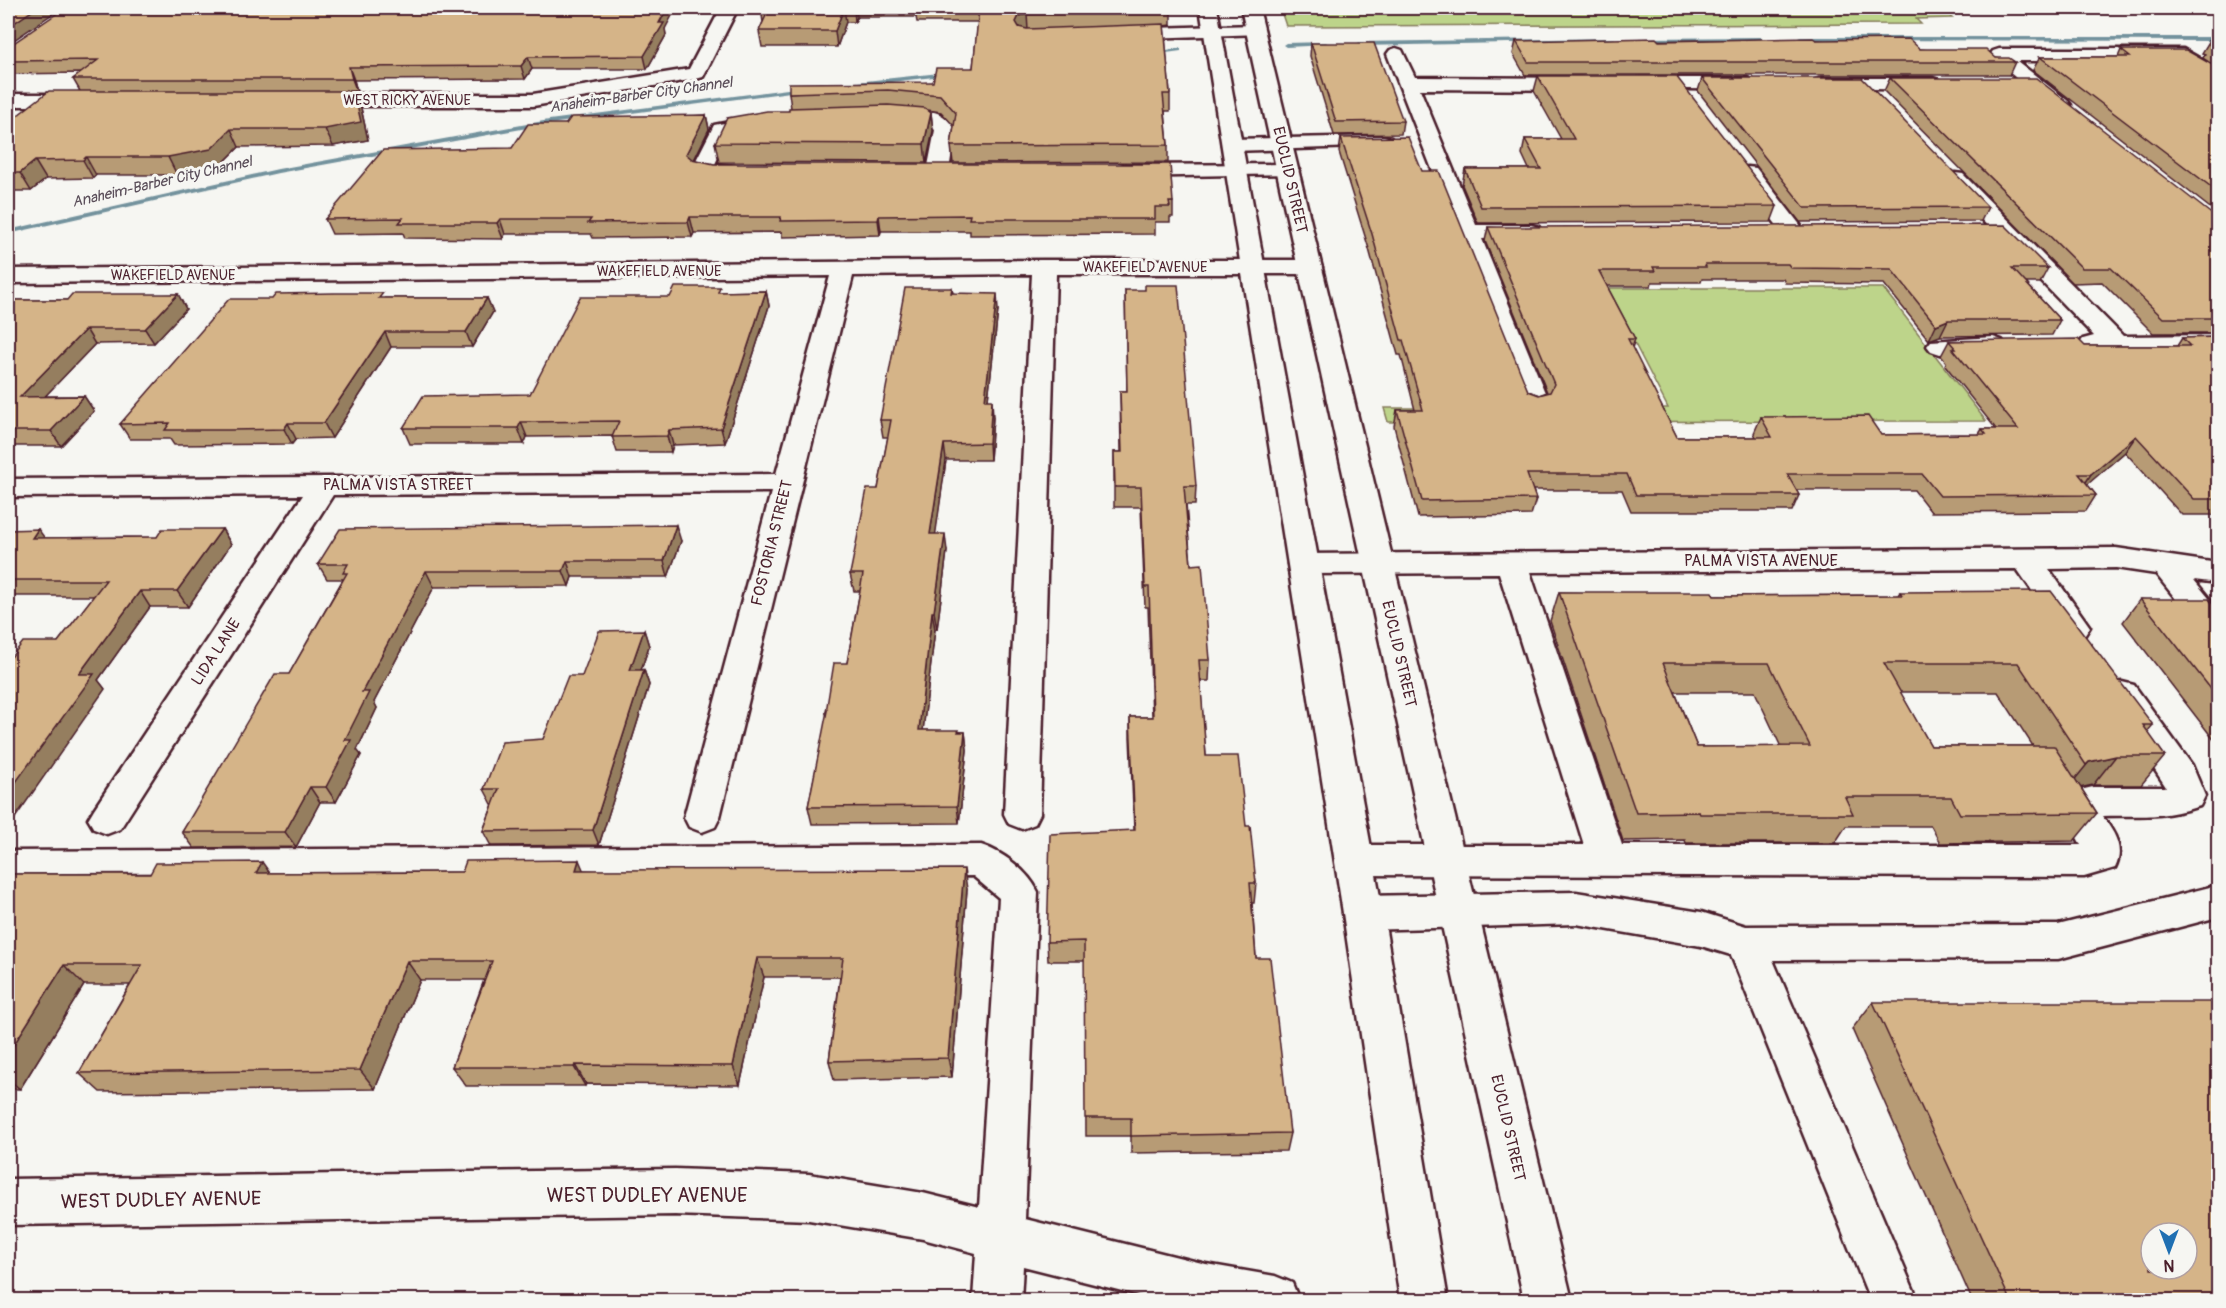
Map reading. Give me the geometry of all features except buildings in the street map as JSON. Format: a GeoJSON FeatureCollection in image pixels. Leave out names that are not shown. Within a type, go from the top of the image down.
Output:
{"type":"FeatureCollection","features":[{"type":"Feature","properties":{"kind":"street","name":"WEST RICKY AVENUE"},"geometry":{"type":"LineString","coordinates":[[290,100],[533,100],[696,73],[729,8]]}},
{"type":"Feature","properties":{"kind":"street"},"geometry":{"type":"LineString","coordinates":[[1208,8],[1363,913],[1424,1300]]}},
{"type":"Feature","properties":{"kind":"street","name":"EUCLID STREET"},"geometry":{"type":"LineString","coordinates":[[1250,8],[1548,1300]]}},
{"type":"Feature","properties":{"kind":"street"},"geometry":{"type":"LineString","coordinates":[[1099,34],[1255,30]]}},
{"type":"Feature","properties":{"kind":"street"},"geometry":{"type":"LineString","coordinates":[[1396,54],[1535,400]]}},
{"type":"Feature","properties":{"kind":"street"},"geometry":{"type":"LineString","coordinates":[[2079,119],[1999,55],[2183,55],[2218,76]]}},
{"type":"Feature","properties":{"kind":"street"},"geometry":{"type":"LineString","coordinates":[[1408,83],[1596,84]]}},
{"type":"Feature","properties":{"kind":"street"},"geometry":{"type":"LineString","coordinates":[[2010,83],[2033,83]]}},
{"type":"Feature","properties":{"kind":"street"},"geometry":{"type":"LineString","coordinates":[[1620,84],[1760,84]]}},
{"type":"Feature","properties":{"kind":"street"},"geometry":{"type":"LineString","coordinates":[[1679,84],[1693,102]]}},
{"type":"Feature","properties":{"kind":"street"},"geometry":{"type":"LineString","coordinates":[[1806,84],[1954,84]]}},
{"type":"Feature","properties":{"kind":"street"},"geometry":{"type":"LineString","coordinates":[[1864,84],[1881,101]]}},
{"type":"Feature","properties":{"kind":"street"},"geometry":{"type":"LineString","coordinates":[[8,100],[102,100]]}},
{"type":"Feature","properties":{"kind":"street"},"geometry":{"type":"LineString","coordinates":[[866,116],[934,118],[945,129],[938,171]]}},
{"type":"Feature","properties":{"kind":"street"},"geometry":{"type":"LineString","coordinates":[[763,171],[717,171],[703,168],[721,129],[783,118]]}},
{"type":"Feature","properties":{"kind":"street"},"geometry":{"type":"LineString","coordinates":[[1232,145],[1431,142]]}},
{"type":"Feature","properties":{"kind":"street"},"geometry":{"type":"LineString","coordinates":[[1736,158],[1793,231]]}},
{"type":"Feature","properties":{"kind":"street"},"geometry":{"type":"LineString","coordinates":[[1938,161],[2115,343]]}},
{"type":"Feature","properties":{"kind":"street"},"geometry":{"type":"LineString","coordinates":[[914,171],[961,171]]}},
{"type":"Feature","properties":{"kind":"street"},"geometry":{"type":"LineString","coordinates":[[1110,171],[1288,171]]}},
{"type":"Feature","properties":{"kind":"street"},"geometry":{"type":"LineString","coordinates":[[1980,230],[2004,230]]}},
{"type":"Feature","properties":{"kind":"street"},"geometry":{"type":"LineString","coordinates":[[1770,231],[1816,231]]}},
{"type":"Feature","properties":{"kind":"street"},"geometry":{"type":"LineString","coordinates":[[1467,232],[1548,232]]}},
{"type":"Feature","properties":{"kind":"street"},"geometry":{"type":"LineString","coordinates":[[1022,814],[1044,267]]}},
{"type":"Feature","properties":{"kind":"street","name":"WAKEFIELD AVENUE"},"geometry":{"type":"LineString","coordinates":[[8,276],[1044,267],[1310,267]]}},
{"type":"Feature","properties":{"kind":"street","name":"FOSTORIA STREET"},"geometry":{"type":"LineString","coordinates":[[702,817],[843,270]]}},
{"type":"Feature","properties":{"kind":"street"},"geometry":{"type":"LineString","coordinates":[[2068,344],[2218,343]]}},
{"type":"Feature","properties":{"kind":"street"},"geometry":{"type":"LineString","coordinates":[[1940,346],[2022,345]]}},
{"type":"Feature","properties":{"kind":"street","name":"PALMA VISTA STREET"},"geometry":{"type":"LineString","coordinates":[[8,488],[788,483]]}},
{"type":"Feature","properties":{"kind":"street","name":"LIDA LANE"},"geometry":{"type":"LineString","coordinates":[[108,819],[324,486]]}},
{"type":"Feature","properties":{"kind":"street"},"geometry":{"type":"LineString","coordinates":[[1354,860],[2084,861],[2102,857],[2099,840],[2080,813],[2080,803],[2096,800],[2173,802],[2187,796],[2179,775],[2025,558]]}},
{"type":"Feature","properties":{"kind":"street","name":"PALMA VISTA AVENUE"},"geometry":{"type":"LineString","coordinates":[[1303,564],[2116,558],[2218,573]]}},
{"type":"Feature","properties":{"kind":"street"},"geometry":{"type":"LineString","coordinates":[[1511,563],[1608,860]]}},
{"type":"Feature","properties":{"kind":"street"},"geometry":{"type":"LineString","coordinates":[[2165,565],[2218,630]]}},
{"type":"Feature","properties":{"kind":"street"},"geometry":{"type":"LineString","coordinates":[[8,866],[981,860],[1019,892],[997,1300]]}},
{"type":"Feature","properties":{"kind":"street"},"geometry":{"type":"LineString","coordinates":[[1363,913],[1576,908],[1701,929],[1746,943],[2058,942],[2218,901]]}},
{"type":"Feature","properties":{"kind":"street"},"geometry":{"type":"LineString","coordinates":[[1746,943],[1894,1300]]}},
{"type":"Feature","properties":{"kind":"street","name":"WEST DUDLEY AVENUE"},"geometry":{"type":"LineString","coordinates":[[8,1202],[675,1192],[809,1197],[923,1215],[1114,1266],[1206,1288],[1275,1300]]}},
{"type":"Feature","properties":{"kind":"green space"},"geometry":{"type":"Polygon","coordinates":[[[1280,8],[1939,8],[1952,18],[1916,19],[1921,24],[1286,26],[1280,8]]]}},
{"type":"Feature","properties":{"kind":"green space"},"geometry":{"type":"Polygon","coordinates":[[[1606,288],[1883,288],[1986,421],[1388,422],[1384,408],[1668,408],[1606,288]]]}},
{"type":"Feature","properties":{"kind":"waterway","name":"Anaheim-Barber City Channel"},"geometry":{"type":"LineString","coordinates":[[1644,40],[1761,39]]}},
{"type":"Feature","properties":{"kind":"waterway","name":"Anaheim-Barber City Channel"},"geometry":{"type":"LineString","coordinates":[[1800,39],[2218,39]]}},
{"type":"Feature","properties":{"kind":"waterway","name":"Anaheim-Barber City Channel"},"geometry":{"type":"LineString","coordinates":[[1359,44],[1614,40]]}},
{"type":"Feature","properties":{"kind":"waterway","name":"Anaheim-Barber City Channel"},"geometry":{"type":"LineString","coordinates":[[1286,45],[1326,44]]}},
{"type":"Feature","properties":{"kind":"waterway","name":"Anaheim-Barber City Channel"},"geometry":{"type":"LineString","coordinates":[[1151,53],[1179,50]]}},
{"type":"Feature","properties":{"kind":"waterway","name":"Anaheim-Barber City Channel"},"geometry":{"type":"LineString","coordinates":[[856,84],[949,74]]}},
{"type":"Feature","properties":{"kind":"waterway","name":"Anaheim-Barber City Channel"},"geometry":{"type":"LineString","coordinates":[[8,232],[278,171],[549,122],[803,89]]}}]}
